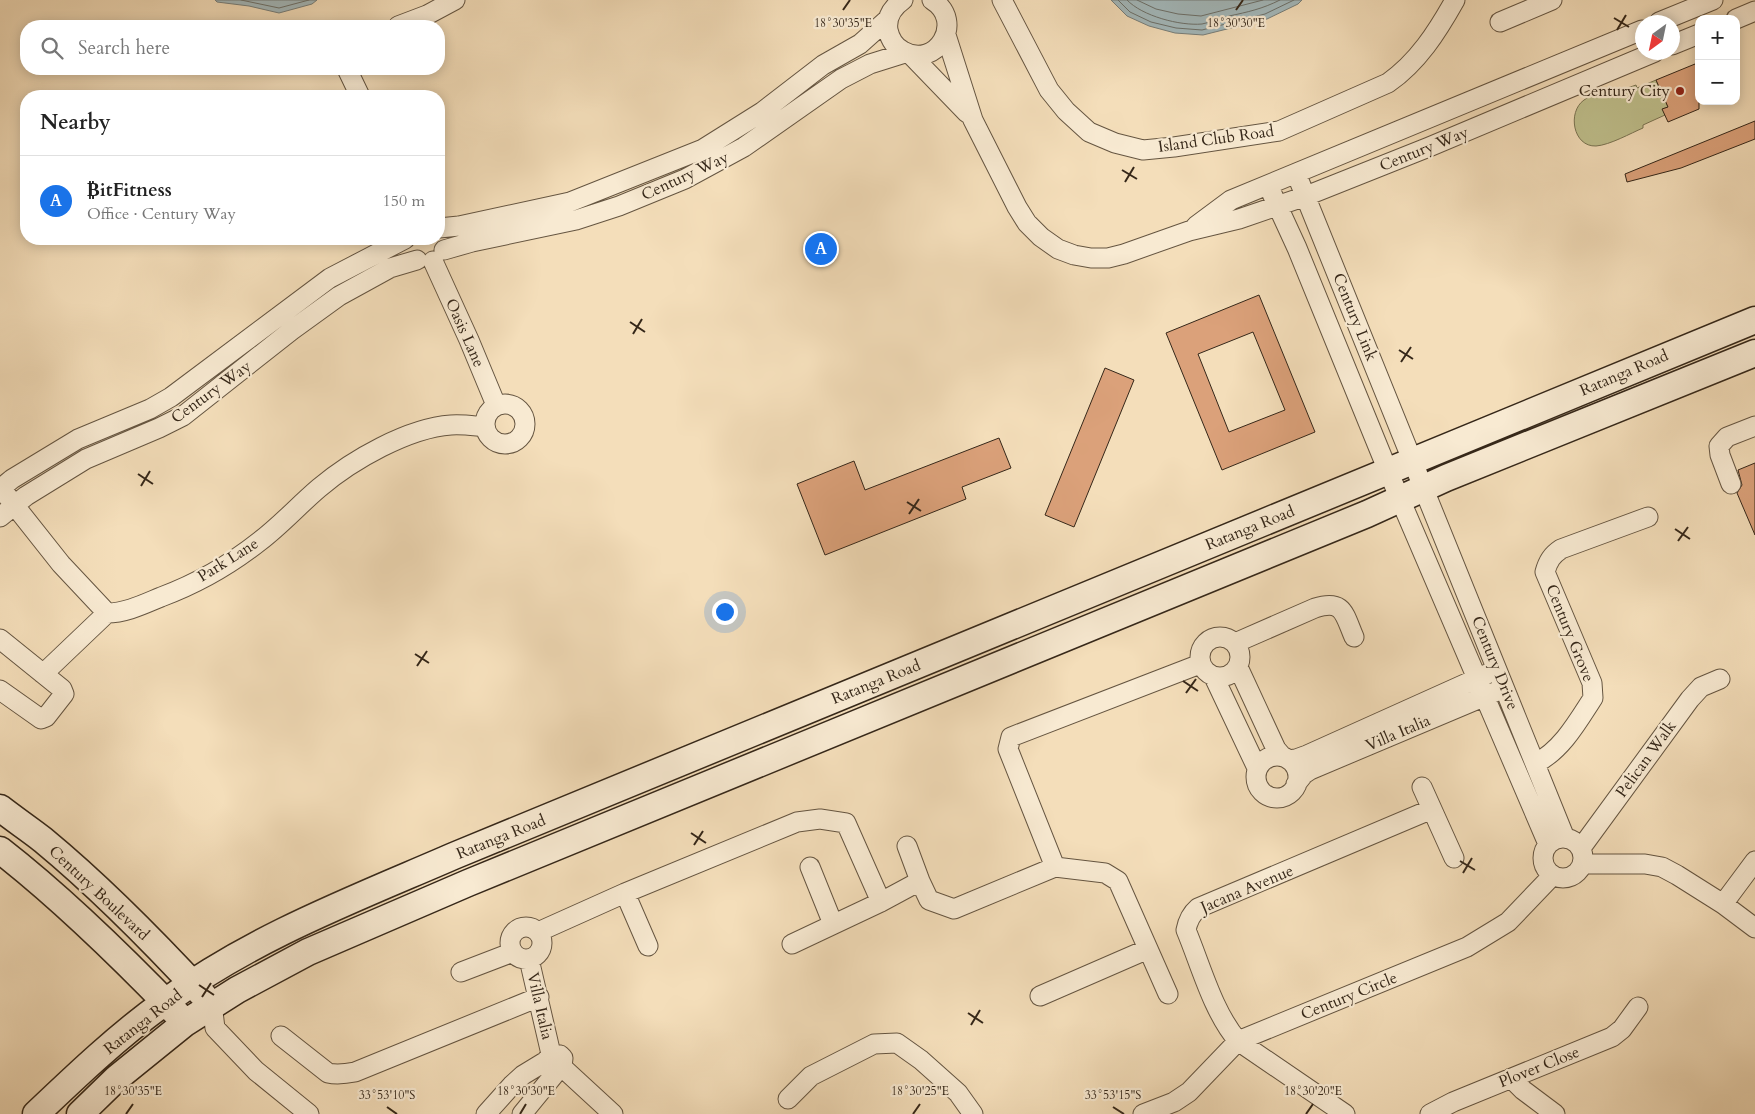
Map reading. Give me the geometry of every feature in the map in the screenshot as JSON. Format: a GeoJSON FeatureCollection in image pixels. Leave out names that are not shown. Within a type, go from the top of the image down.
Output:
{"type":"FeatureCollection","features":[{"type":"Feature","properties":{"kind":"main road","name":"Ratanga Road"},"geometry":{"type":"LineString","coordinates":[[36,1114],[71,1081],[165,1002],[192,983],[294,926],[456,855],[1755,320]]}},
{"type":"Feature","properties":{"kind":"main road","name":"Ratanga Road"},"geometry":{"type":"LineString","coordinates":[[80,1114],[117,1078],[185,1023],[214,1016],[308,952],[468,883],[1755,353]]}},
{"type":"Feature","properties":{"kind":"main road","name":"Century Boulevard"},"geometry":{"type":"LineString","coordinates":[[0,808],[43,840],[134,923],[192,983],[214,1016]]}},
{"type":"Feature","properties":{"kind":"main road","name":"Century Boulevard"},"geometry":{"type":"LineString","coordinates":[[0,850],[24,868],[89,927],[185,1023]]}},
{"type":"Feature","properties":{"kind":"street"},"geometry":{"type":"LineString","coordinates":[[414,20],[455,0]]}},
{"type":"Feature","properties":{"kind":"street","name":"Century Way"},"geometry":{"type":"LineString","coordinates":[[932,0],[940,6],[946,16],[946,35],[973,120],[1027,223],[1041,237],[1058,249],[1074,255],[1108,258],[1189,231],[1239,219],[1277,207],[1429,147],[1636,60]]}},
{"type":"Feature","properties":{"kind":"street","name":"Island Club Road"},"geometry":{"type":"LineString","coordinates":[[1002,0],[1049,90],[1066,111],[1089,132],[1115,143],[1143,150],[1174,148],[1279,131],[1388,83],[1415,60],[1437,31],[1454,0]]}},
{"type":"Feature","properties":{"kind":"street"},"geometry":{"type":"LineString","coordinates":[[1500,22],[1552,0]]}},
{"type":"Feature","properties":{"kind":"street"},"geometry":{"type":"LineString","coordinates":[[1676,15],[1713,0]]}},
{"type":"Feature","properties":{"kind":"street"},"geometry":{"type":"LineString","coordinates":[[894,8],[888,28],[891,39],[897,47],[908,54],[923,55],[934,50],[941,44],[946,35]]}},
{"type":"Feature","properties":{"kind":"street","name":"Century Way"},"geometry":{"type":"LineString","coordinates":[[445,227],[570,202],[703,149],[762,112],[823,66],[860,44],[894,8]]}},
{"type":"Feature","properties":{"kind":"street"},"geometry":{"type":"LineString","coordinates":[[1740,17],[1755,11]]}},
{"type":"Feature","properties":{"kind":"street","name":"Century Way"},"geometry":{"type":"LineString","coordinates":[[1189,231],[1231,200],[1635,33]]}},
{"type":"Feature","properties":{"kind":"street"},"geometry":{"type":"LineString","coordinates":[[1680,42],[1695,36]]}},
{"type":"Feature","properties":{"kind":"street","name":"Century Way"},"geometry":{"type":"LineString","coordinates":[[0,517],[15,505],[86,459],[183,416],[292,330],[339,296],[390,268],[431,257],[472,242],[576,220],[619,206],[685,179],[744,147],[841,79],[877,61],[908,54],[942,85],[973,120]]}},
{"type":"Feature","properties":{"kind":"street"},"geometry":{"type":"LineString","coordinates":[[350,75],[357,90]]}},
{"type":"Feature","properties":{"kind":"street","name":"Century Link"},"geometry":{"type":"LineString","coordinates":[[1296,173],[1414,461],[1412,494]]}},
{"type":"Feature","properties":{"kind":"street","name":"Century Link"},"geometry":{"type":"LineString","coordinates":[[1268,185],[1297,248],[1388,471],[1412,494]]}},
{"type":"Feature","properties":{"kind":"street","name":"Century Way"},"geometry":{"type":"LineString","coordinates":[[0,488],[78,439],[150,409],[172,396],[330,278],[394,245]]}},
{"type":"Feature","properties":{"kind":"street"},"geometry":{"type":"LineString","coordinates":[[407,245],[409,252],[431,257],[439,245]]}},
{"type":"Feature","properties":{"kind":"street","name":"Oasis Lane"},"geometry":{"type":"LineString","coordinates":[[431,257],[496,405]]}},
{"type":"Feature","properties":{"kind":"street"},"geometry":{"type":"LineString","coordinates":[[509,403],[521,410],[526,422],[522,435],[513,443],[501,444],[490,438],[485,427],[487,414],[496,405],[509,403]]}},
{"type":"Feature","properties":{"kind":"street","name":"Park Lane"},"geometry":{"type":"LineString","coordinates":[[107,614],[130,609],[172,593],[222,567],[265,537],[331,478],[374,451],[440,426],[463,425],[485,427]]}},
{"type":"Feature","properties":{"kind":"street"},"geometry":{"type":"LineString","coordinates":[[1731,484],[1720,455],[1719,446],[1727,437],[1755,426]]}},
{"type":"Feature","properties":{"kind":"street"},"geometry":{"type":"LineString","coordinates":[[0,488],[61,564],[107,614],[43,674]]}},
{"type":"Feature","properties":{"kind":"street","name":"Century Drive"},"geometry":{"type":"LineString","coordinates":[[1412,494],[1497,669],[1569,848]]}},
{"type":"Feature","properties":{"kind":"street","name":"Century Drive"},"geometry":{"type":"LineString","coordinates":[[1412,494],[1476,679],[1484,697],[1569,848]]}},
{"type":"Feature","properties":{"kind":"street","name":"Century Grove"},"geometry":{"type":"LineString","coordinates":[[1536,763],[1546,758],[1557,748],[1594,698],[1592,683],[1545,572],[1547,563],[1552,554],[1561,549],[1648,517]]}},
{"type":"Feature","properties":{"kind":"street"},"geometry":{"type":"LineString","coordinates":[[1235,643],[1327,604],[1336,605],[1341,609],[1354,637]]}},
{"type":"Feature","properties":{"kind":"street"},"geometry":{"type":"LineString","coordinates":[[1215,637],[1226,638],[1235,643],[1240,651],[1241,659],[1238,667],[1232,674],[1224,678],[1214,677],[1206,672],[1200,664],[1200,653],[1205,643],[1215,637]]}},
{"type":"Feature","properties":{"kind":"street"},"geometry":{"type":"LineString","coordinates":[[0,639],[62,689],[64,694],[58,704],[43,719],[0,690]]}},
{"type":"Feature","properties":{"kind":"street"},"geometry":{"type":"LineString","coordinates":[[1055,867],[1008,749],[1011,737],[1200,664]]}},
{"type":"Feature","properties":{"kind":"street"},"geometry":{"type":"LineString","coordinates":[[1238,667],[1276,749],[1286,758],[1297,771],[1296,784],[1292,791],[1285,796],[1277,798],[1269,796],[1257,785],[1256,776],[1258,768],[1268,758],[1286,758]]}},
{"type":"Feature","properties":{"kind":"street","name":"Villa Italia"},"geometry":{"type":"LineString","coordinates":[[1286,758],[1296,759],[1307,755],[1497,669]]}},
{"type":"Feature","properties":{"kind":"street"},"geometry":{"type":"LineString","coordinates":[[1214,677],[1258,768]]}},
{"type":"Feature","properties":{"kind":"street","name":"Pelican Walk"},"geometry":{"type":"LineString","coordinates":[[1569,848],[1690,699],[1702,687],[1720,679]]}},
{"type":"Feature","properties":{"kind":"street","name":"Villa Italia"},"geometry":{"type":"LineString","coordinates":[[1296,784],[1310,770],[1504,687]]}},
{"type":"Feature","properties":{"kind":"street"},"geometry":{"type":"LineString","coordinates":[[1422,787],[1454,858]]}},
{"type":"Feature","properties":{"kind":"street","name":"Jacana Avenue"},"geometry":{"type":"LineString","coordinates":[[1238,1041],[1228,1029],[1186,930],[1193,912],[1198,908],[1432,809]]}},
{"type":"Feature","properties":{"kind":"street"},"geometry":{"type":"LineString","coordinates":[[538,932],[625,893],[797,822],[820,819],[846,823],[881,902]]}},
{"type":"Feature","properties":{"kind":"street"},"geometry":{"type":"LineString","coordinates":[[906,846],[929,900],[954,908],[1055,867],[1105,873],[1118,881],[1168,994]]}},
{"type":"Feature","properties":{"kind":"street"},"geometry":{"type":"LineString","coordinates":[[1569,848],[1578,871],[1571,877],[1562,878],[1553,875],[1546,869],[1543,861],[1544,852],[1569,848],[1662,868],[1677,875],[1723,904],[1755,928]]}},
{"type":"Feature","properties":{"kind":"street"},"geometry":{"type":"LineString","coordinates":[[1723,904],[1755,861]]}},
{"type":"Feature","properties":{"kind":"street"},"geometry":{"type":"LineString","coordinates":[[810,867],[833,924]]}},
{"type":"Feature","properties":{"kind":"street","name":"Century Circle"},"geometry":{"type":"LineString","coordinates":[[1144,1114],[1174,1102],[1189,1092],[1238,1041],[1467,947],[1508,922],[1553,875]]}},
{"type":"Feature","properties":{"kind":"street"},"geometry":{"type":"LineString","coordinates":[[792,944],[881,902],[920,881]]}},
{"type":"Feature","properties":{"kind":"street"},"geometry":{"type":"LineString","coordinates":[[625,893],[648,946]]}},
{"type":"Feature","properties":{"kind":"street","name":"Villa Italia"},"geometry":{"type":"LineString","coordinates":[[521,955],[540,952],[542,946],[542,940],[538,932],[530,927],[518,929],[513,933],[510,939],[510,946],[521,955],[538,997],[554,1063]]}},
{"type":"Feature","properties":{"kind":"street"},"geometry":{"type":"LineString","coordinates":[[1040,996],[1148,949]]}},
{"type":"Feature","properties":{"kind":"street"},"geometry":{"type":"LineString","coordinates":[[461,972],[521,955]]}},
{"type":"Feature","properties":{"kind":"street"},"geometry":{"type":"LineString","coordinates":[[281,1036],[328,1073],[336,1075],[345,1074],[355,1072],[538,997]]}},
{"type":"Feature","properties":{"kind":"street","name":"Plover Close"},"geometry":{"type":"LineString","coordinates":[[1430,1114],[1453,1102],[1612,1037],[1622,1029],[1638,1007]]}},
{"type":"Feature","properties":{"kind":"street"},"geometry":{"type":"LineString","coordinates":[[214,1016],[256,1071],[309,1114]]}},
{"type":"Feature","properties":{"kind":"street"},"geometry":{"type":"LineString","coordinates":[[1238,1041],[1345,1114]]}},
{"type":"Feature","properties":{"kind":"street"},"geometry":{"type":"LineString","coordinates":[[788,1099],[811,1076],[874,1044],[896,1043],[921,1060],[951,1087],[965,1101],[973,1114]]}},
{"type":"Feature","properties":{"kind":"street"},"geometry":{"type":"LineString","coordinates":[[486,1114],[523,1075],[554,1063]]}},
{"type":"Feature","properties":{"kind":"street"},"geometry":{"type":"LineString","coordinates":[[522,1113],[554,1063]]}},
{"type":"Feature","properties":{"kind":"street"},"geometry":{"type":"LineString","coordinates":[[554,1063],[613,1114]]}},
{"type":"Feature","properties":{"kind":"street"},"geometry":{"type":"LineString","coordinates":[[1511,1078],[1523,1090],[1555,1114]]}},
{"type":"Feature","properties":{"kind":"green space"},"geometry":{"type":"Polygon","coordinates":[[[1656,80],[1668,107],[1663,109],[1665,115],[1643,125],[1643,128],[1608,143],[1596,146],[1588,145],[1582,141],[1575,128],[1574,120],[1575,112],[1584,100],[1602,92],[1636,85],[1637,88],[1656,80]]]}},
{"type":"Feature","properties":{"kind":"water"},"geometry":{"type":"Polygon","coordinates":[[[215,0],[317,0],[312,4],[279,13],[249,6],[217,2],[215,0]]]}},
{"type":"Feature","properties":{"kind":"water"},"geometry":{"type":"Polygon","coordinates":[[[1111,0],[1302,0],[1298,4],[1267,19],[1203,35],[1175,33],[1149,26],[1127,16],[1111,0]]]}},
{"type":"Feature","properties":{"kind":"building","name":"Century City"},"geometry":{"type":"Polygon","coordinates":[[[1695,64],[1695,105],[1699,105],[1699,109],[1668,122],[1662,109],[1668,107],[1656,80],[1695,64]]]}},
{"type":"Feature","properties":{"kind":"building"},"geometry":{"type":"Polygon","coordinates":[[[1755,121],[1755,139],[1681,168],[1627,182],[1625,174],[1755,121]]]}},
{"type":"Feature","properties":{"kind":"building"},"geometry":{"type":"Polygon","coordinates":[[[1259,295],[1315,432],[1222,470],[1166,333],[1259,295]],[[1253,332],[1198,354],[1229,432],[1285,410],[1253,332]]]}},
{"type":"Feature","properties":{"kind":"building"},"geometry":{"type":"Polygon","coordinates":[[[1105,368],[1134,380],[1074,527],[1045,515],[1105,368]]]}},
{"type":"Feature","properties":{"kind":"building"},"geometry":{"type":"Polygon","coordinates":[[[999,438],[1011,468],[962,487],[966,499],[825,555],[797,484],[854,461],[865,490],[999,438]]]}},
{"type":"Feature","properties":{"kind":"building"},"geometry":{"type":"Polygon","coordinates":[[[1755,463],[1755,535],[1737,493],[1742,485],[1738,470],[1755,463]]]}},
{"type":"Feature","properties":{"kind":"place","name":"Century City"},"geometry":{"type":"Point","coordinates":[1680,91]}},
{"type":"Feature","properties":{"kind":"place","name":"₿itFitness"},"geometry":{"type":"Point","coordinates":[821,249]}}]}
